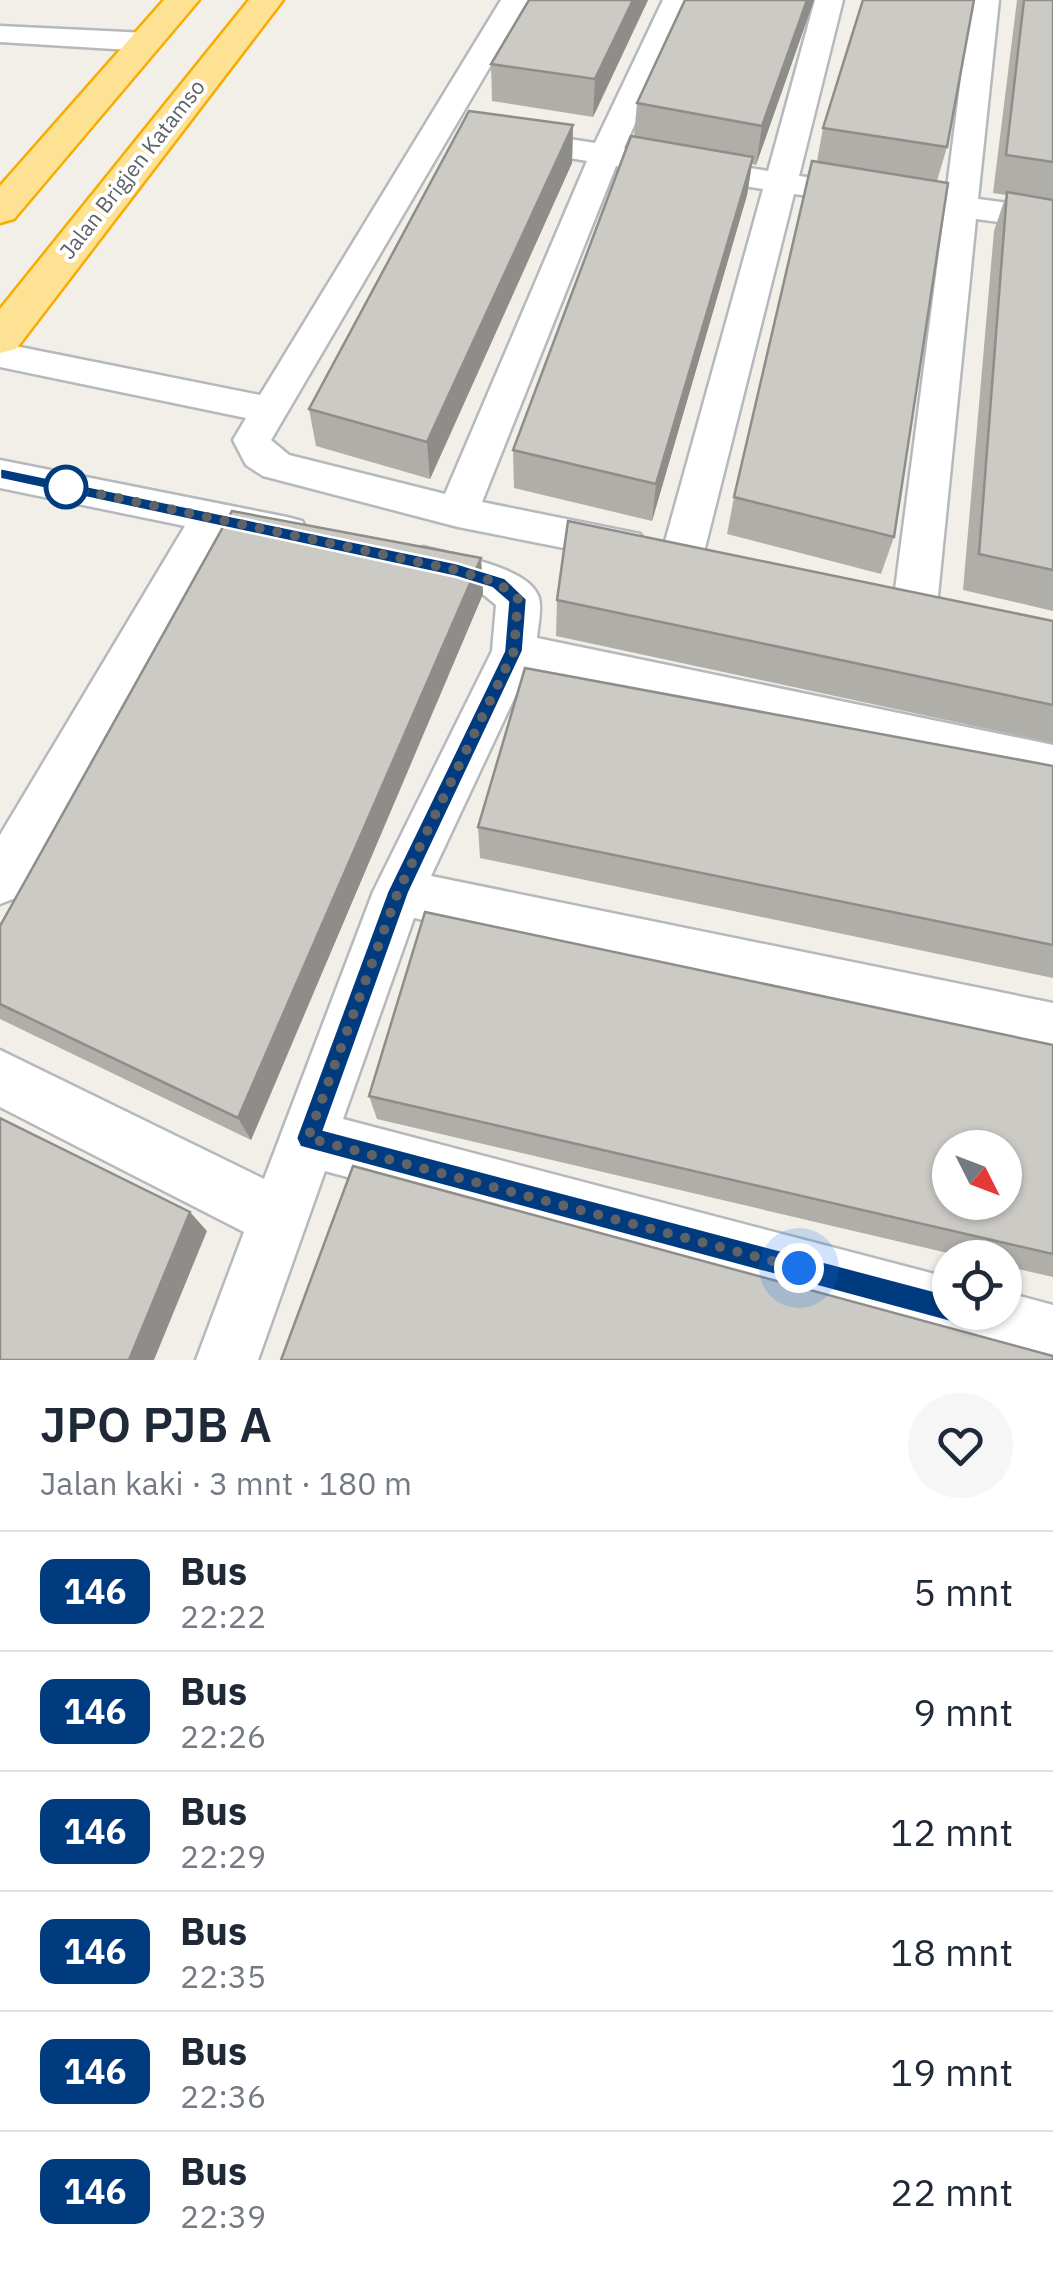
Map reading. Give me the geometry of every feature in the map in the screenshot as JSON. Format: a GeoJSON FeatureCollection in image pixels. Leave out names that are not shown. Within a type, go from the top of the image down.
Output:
{"type":"FeatureCollection","features":[{"type":"Feature","properties":{"kind":"highway"},"geometry":{"type":"LineString","coordinates":[[0,211],[182,0]]}},
{"type":"Feature","properties":{"kind":"highway","name":"Jalan Brigjen Katamso"},"geometry":{"type":"LineString","coordinates":[[0,339],[266,0]]}},
{"type":"Feature","properties":{"kind":"street"},"geometry":{"type":"LineString","coordinates":[[515,0],[252,440],[260,455],[276,466],[458,512],[702,560],[782,183],[829,0]]}},
{"type":"Feature","properties":{"kind":"street"},"geometry":{"type":"LineString","coordinates":[[458,512],[605,155],[677,0]]}},
{"type":"Feature","properties":{"kind":"street"},"geometry":{"type":"LineString","coordinates":[[914,604],[985,0]]}},
{"type":"Feature","properties":{"kind":"street"},"geometry":{"type":"LineString","coordinates":[[0,34],[147,42]]}},
{"type":"Feature","properties":{"kind":"street"},"geometry":{"type":"LineString","coordinates":[[438,128],[782,183],[1053,219]]}},
{"type":"Feature","properties":{"kind":"street"},"geometry":{"type":"LineString","coordinates":[[0,355],[270,410]]}},
{"type":"Feature","properties":{"kind":"street"},"geometry":{"type":"LineString","coordinates":[[0,474],[354,547],[498,583],[518,599],[514,651],[398,892],[227,1360]]}},
{"type":"Feature","properties":{"kind":"street"},"geometry":{"type":"LineString","coordinates":[[0,881],[212,516]]}},
{"type":"Feature","properties":{"kind":"street"},"geometry":{"type":"LineString","coordinates":[[514,651],[1053,766]]}},
{"type":"Feature","properties":{"kind":"street"},"geometry":{"type":"LineString","coordinates":[[398,892],[1053,1030]]}},
{"type":"Feature","properties":{"kind":"street"},"geometry":{"type":"LineString","coordinates":[[0,1078],[279,1218]]}},
{"type":"Feature","properties":{"kind":"street"},"geometry":{"type":"LineString","coordinates":[[308,1138],[932,1303]]}},
{"type":"Feature","properties":{"kind":"street"},"geometry":{"type":"LineString","coordinates":[[1022,1328],[1053,1336]]}},
{"type":"Feature","properties":{"kind":"building"},"geometry":{"type":"Polygon","coordinates":[[[529,0],[633,0],[595,79],[491,64],[529,0]]]}},
{"type":"Feature","properties":{"kind":"building"},"geometry":{"type":"Polygon","coordinates":[[[685,0],[807,0],[762,126],[637,103],[685,0]]]}},
{"type":"Feature","properties":{"kind":"building"},"geometry":{"type":"Polygon","coordinates":[[[863,0],[974,0],[947,147],[823,128],[863,0]]]}},
{"type":"Feature","properties":{"kind":"building"},"geometry":{"type":"Polygon","coordinates":[[[1024,0],[1053,0],[1053,162],[1006,155],[1024,0]]]}},
{"type":"Feature","properties":{"kind":"building"},"geometry":{"type":"Polygon","coordinates":[[[469,111],[573,125],[427,442],[309,409],[469,111]]]}},
{"type":"Feature","properties":{"kind":"building"},"geometry":{"type":"Polygon","coordinates":[[[631,136],[753,157],[656,484],[513,450],[631,136]]]}},
{"type":"Feature","properties":{"kind":"building"},"geometry":{"type":"Polygon","coordinates":[[[812,161],[948,183],[894,537],[734,497],[812,161]]]}},
{"type":"Feature","properties":{"kind":"building"},"geometry":{"type":"Polygon","coordinates":[[[1007,192],[1053,200],[1053,570],[979,554],[1007,192]]]}},
{"type":"Feature","properties":{"kind":"building"},"geometry":{"type":"Polygon","coordinates":[[[232,511],[481,558],[238,1118],[0,1004],[0,926],[232,511]]]}},
{"type":"Feature","properties":{"kind":"building"},"geometry":{"type":"Polygon","coordinates":[[[568,521],[1053,621],[1053,705],[557,600],[568,521]]]}},
{"type":"Feature","properties":{"kind":"building"},"geometry":{"type":"Polygon","coordinates":[[[525,668],[1053,766],[1053,945],[478,827],[525,668]]]}},
{"type":"Feature","properties":{"kind":"building"},"geometry":{"type":"Polygon","coordinates":[[[425,912],[1053,1045],[1053,1254],[1022,1247],[1022,1240],[992,1240],[369,1096],[425,912]]]}},
{"type":"Feature","properties":{"kind":"building"},"geometry":{"type":"Polygon","coordinates":[[[0,1118],[190,1212],[129,1360],[0,1360],[0,1118]]]}},
{"type":"Feature","properties":{"kind":"building"},"geometry":{"type":"Polygon","coordinates":[[[353,1166],[932,1323],[932,1330],[957,1330],[1053,1356],[1053,1360],[281,1360],[353,1166]]]}},
{"type":"Feature","properties":{"kind":"bus line","name":"146"},"geometry":{"type":"LineString","coordinates":[[0,474],[456,570],[498,583],[518,599],[514,651],[398,892],[308,1138],[932,1303]]}},
{"type":"Feature","properties":{"kind":"route"},"geometry":{"type":"LineString","coordinates":[[66,487],[456,570],[498,583],[518,599],[514,651],[398,892],[308,1138],[799,1268]]}}]}
